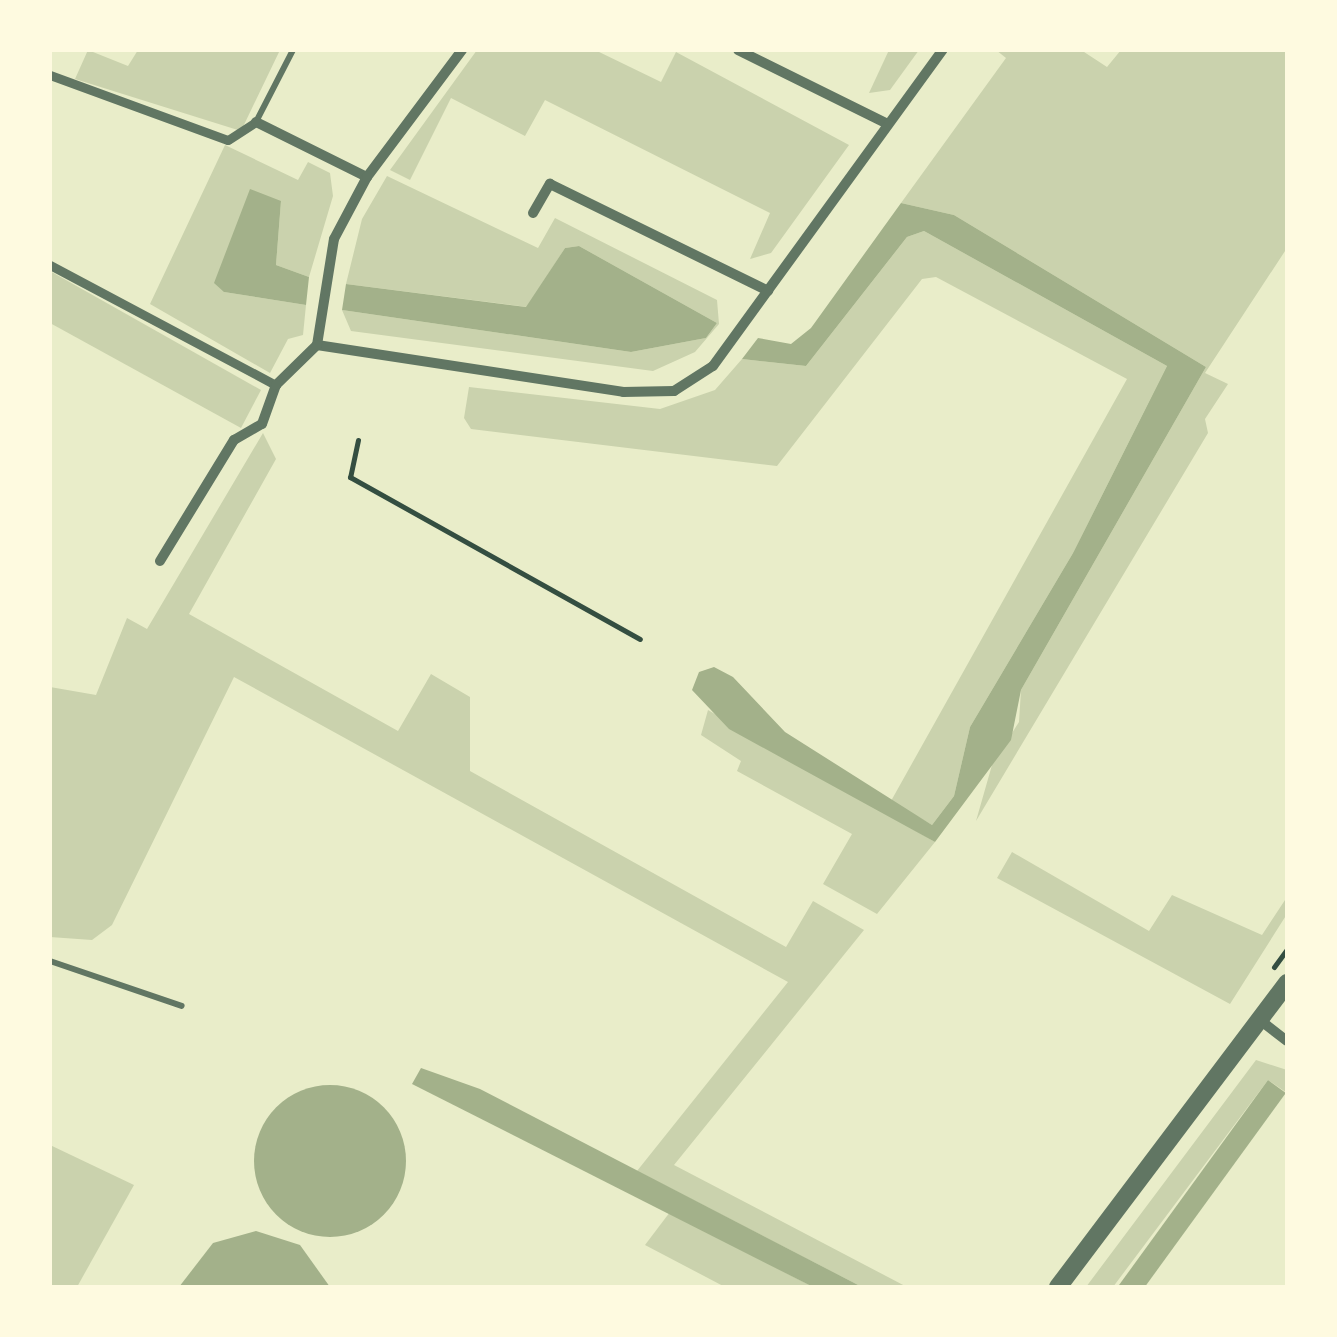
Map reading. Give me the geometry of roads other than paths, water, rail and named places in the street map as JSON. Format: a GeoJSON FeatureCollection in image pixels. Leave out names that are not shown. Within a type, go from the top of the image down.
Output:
{"type":"FeatureCollection","features":[{"type":"Feature","properties":{"kind":"street"},"geometry":{"type":"LineString","coordinates":[[160,561],[234,440],[262,424],[276,385],[317,345],[334,238],[367,178],[462,50]]}},
{"type":"Feature","properties":{"kind":"street"},"geometry":{"type":"LineString","coordinates":[[738,50],[888,124]]}},
{"type":"Feature","properties":{"kind":"street"},"geometry":{"type":"LineString","coordinates":[[317,345],[623,392],[674,391],[713,366],[943,50]]}},
{"type":"Feature","properties":{"kind":"street"},"geometry":{"type":"LineString","coordinates":[[50,75],[228,140],[256,122],[367,178]]}},
{"type":"Feature","properties":{"kind":"street"},"geometry":{"type":"LineString","coordinates":[[534,213],[550,184],[768,290]]}},
{"type":"Feature","properties":{"kind":"street"},"geometry":{"type":"LineString","coordinates":[[50,264],[276,385]]}},
{"type":"Feature","properties":{"kind":"street"},"geometry":{"type":"LineString","coordinates":[[1058,1287],[1287,983]]}},
{"type":"Feature","properties":{"kind":"street"},"geometry":{"type":"LineString","coordinates":[[1260,1020],[1287,1041]]}},
{"type":"Feature","properties":{"kind":"lane"},"geometry":{"type":"LineString","coordinates":[[256,122],[293,50]]}},
{"type":"Feature","properties":{"kind":"lane"},"geometry":{"type":"LineString","coordinates":[[50,961],[182,1006]]}}]}
